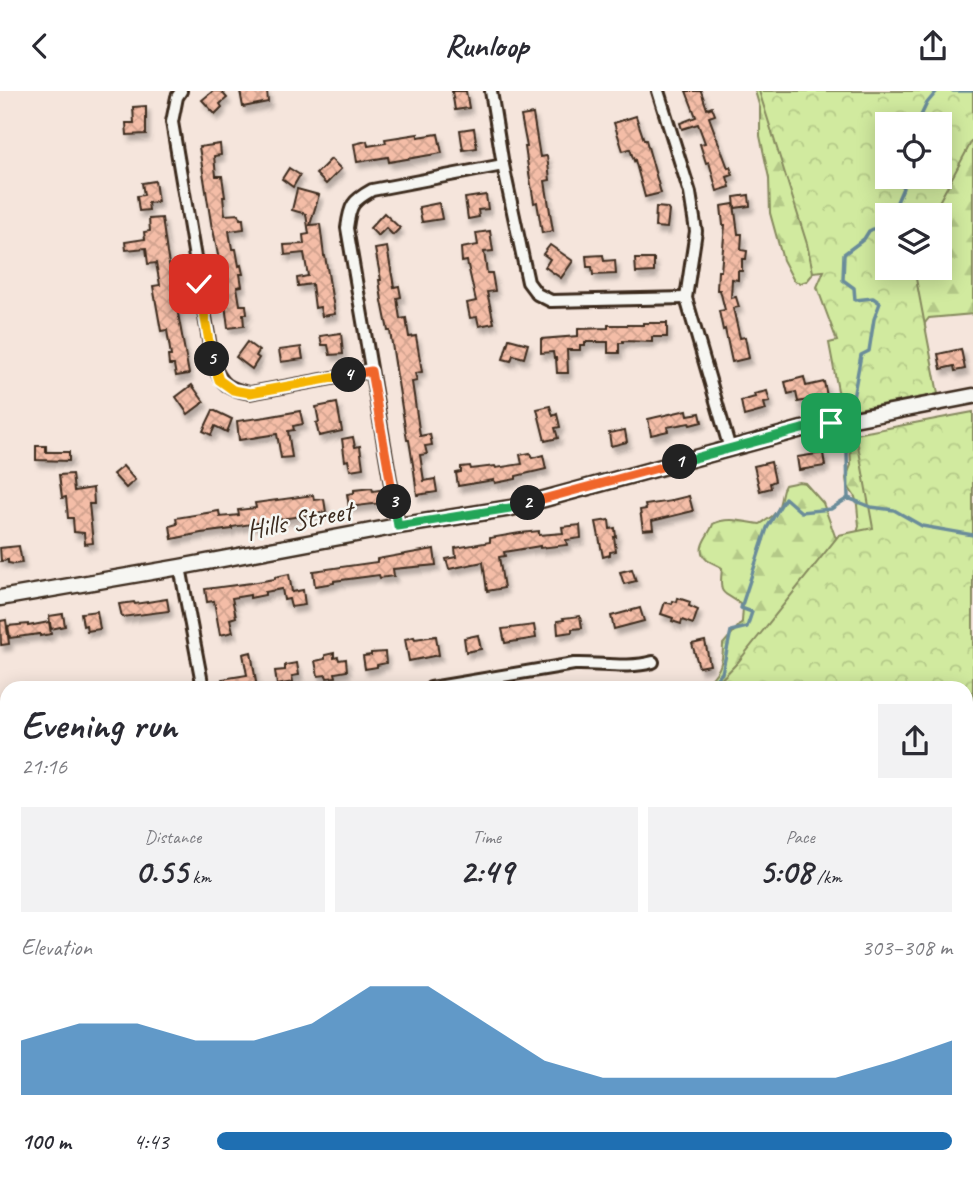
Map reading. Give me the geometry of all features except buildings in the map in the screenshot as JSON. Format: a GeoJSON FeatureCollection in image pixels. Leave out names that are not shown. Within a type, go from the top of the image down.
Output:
{"type":"FeatureCollection","features":[{"type":"Feature","properties":{"kind":"street"},"geometry":{"type":"LineString","coordinates":[[181,91],[177,97],[172,122],[213,364],[219,380],[233,390],[250,393],[371,371]]}},
{"type":"Feature","properties":{"kind":"street"},"geometry":{"type":"LineString","coordinates":[[491,91],[523,265],[528,282],[537,294],[551,301],[685,297]]}},
{"type":"Feature","properties":{"kind":"street"},"geometry":{"type":"LineString","coordinates":[[658,91],[690,193],[696,231],[685,297],[730,449]]}},
{"type":"Feature","properties":{"kind":"street"},"geometry":{"type":"LineString","coordinates":[[398,526],[347,228],[349,213],[357,199],[372,190],[503,165]]}},
{"type":"Feature","properties":{"kind":"street","name":"Hills Street"},"geometry":{"type":"LineString","coordinates":[[0,598],[510,508],[802,429],[973,396]]}},
{"type":"Feature","properties":{"kind":"street"},"geometry":{"type":"LineString","coordinates":[[180,567],[201,681]]}},
{"type":"Feature","properties":{"kind":"street"},"geometry":{"type":"LineString","coordinates":[[478,681],[574,664],[638,666],[653,663]]}},
{"type":"Feature","properties":{"kind":"green space"},"geometry":{"type":"Polygon","coordinates":[[[755,91],[850,91],[828,227],[812,275],[807,281],[800,283],[794,281],[783,260],[770,213],[769,178],[760,136],[760,108],[755,91]]]}},
{"type":"Feature","properties":{"kind":"green space"},"geometry":{"type":"Polygon","coordinates":[[[759,91],[973,91],[973,139],[952,178],[952,112],[875,112],[875,189],[946,189],[938,203],[875,203],[875,280],[916,280],[938,394],[842,412],[829,343],[837,341],[817,287],[824,271],[813,272],[807,244],[759,91]]]}},
{"type":"Feature","properties":{"kind":"green space"},"geometry":{"type":"Polygon","coordinates":[[[973,133],[973,314],[929,318],[924,331],[902,280],[952,280],[952,203],[924,203],[933,189],[952,189],[952,161],[973,133]]]}},
{"type":"Feature","properties":{"kind":"green space"},"geometry":{"type":"Polygon","coordinates":[[[973,412],[973,681],[720,681],[738,662],[839,535],[873,528],[856,434],[973,412]]]}},
{"type":"Feature","properties":{"kind":"green space"},"geometry":{"type":"Polygon","coordinates":[[[973,413],[973,681],[709,681],[719,669],[723,644],[742,622],[743,607],[722,591],[722,568],[703,555],[702,546],[713,524],[730,520],[760,524],[777,510],[785,485],[799,482],[805,483],[823,503],[835,536],[840,541],[857,533],[857,505],[846,478],[851,465],[850,443],[873,433],[973,413]]]}},
{"type":"Feature","properties":{"kind":"waterway"},"geometry":{"type":"LineString","coordinates":[[923,112],[937,91]]}},
{"type":"Feature","properties":{"kind":"waterway"},"geometry":{"type":"LineString","coordinates":[[953,91],[972,91]]}},
{"type":"Feature","properties":{"kind":"waterway"},"geometry":{"type":"LineString","coordinates":[[897,203],[903,189]]}},
{"type":"Feature","properties":{"kind":"waterway"},"geometry":{"type":"LineString","coordinates":[[851,409],[861,355],[869,351],[874,319],[880,303],[873,298],[855,300],[854,288],[843,280],[844,254],[875,228]]}},
{"type":"Feature","properties":{"kind":"waterway"},"geometry":{"type":"LineString","coordinates":[[848,498],[849,438]]}},
{"type":"Feature","properties":{"kind":"waterway"},"geometry":{"type":"LineString","coordinates":[[714,681],[722,673],[731,631],[747,627],[752,612],[741,608],[767,528],[785,498],[801,512],[831,509],[848,498],[871,507],[894,510],[922,526],[973,535]]}},
{"type":"Feature","properties":{"kind":"route"},"geometry":{"type":"LineString","coordinates":[[199,284],[213,364],[219,380],[233,390],[250,393],[371,371],[398,526],[510,508],[831,423]]}}]}
